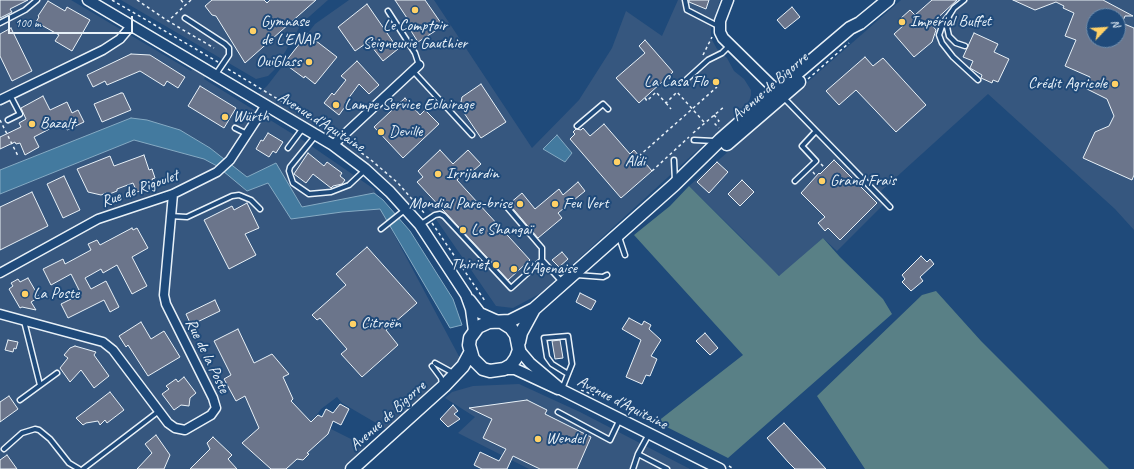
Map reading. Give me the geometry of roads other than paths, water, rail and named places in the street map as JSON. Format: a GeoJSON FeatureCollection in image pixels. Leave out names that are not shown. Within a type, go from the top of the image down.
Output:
{"type":"FeatureCollection","features":[{"type":"Feature","properties":{"kind":"main road","name":"Avenue de Bigorre"},"geometry":{"type":"LineString","coordinates":[[502,322],[510,321],[534,309],[695,167],[741,133],[815,58],[850,28],[860,23],[888,0]]}},
{"type":"Feature","properties":{"kind":"main road","name":"Avenue de Bigorre"},"geometry":{"type":"LineString","coordinates":[[695,167],[720,140],[847,40],[860,23]]}},
{"type":"Feature","properties":{"kind":"main road","name":"Avenue de Bigorre"},"geometry":{"type":"LineString","coordinates":[[518,346],[520,333],[534,309]]}},
{"type":"Feature","properties":{"kind":"main road"},"geometry":{"type":"LineString","coordinates":[[502,322],[511,328],[518,346],[511,365],[504,369],[490,371],[483,369],[477,365],[470,353],[469,345],[474,331],[483,324],[502,322]]}},
{"type":"Feature","properties":{"kind":"main road","name":"Avenue de Bigorre"},"geometry":{"type":"LineString","coordinates":[[352,469],[441,389],[463,366],[470,353]]}},
{"type":"Feature","properties":{"kind":"main road","name":"Avenue de Bigorre"},"geometry":{"type":"LineString","coordinates":[[441,389],[475,370],[483,369]]}},
{"type":"Feature","properties":{"kind":"street","name":"Avenue d'Aquitaine"},"geometry":{"type":"LineString","coordinates":[[88,0],[333,145],[365,169],[407,209],[420,225],[466,295],[471,309],[474,331]]}},
{"type":"Feature","properties":{"kind":"street"},"geometry":{"type":"LineString","coordinates":[[728,0],[722,12],[720,27],[723,38],[780,94]]}},
{"type":"Feature","properties":{"kind":"street"},"geometry":{"type":"LineString","coordinates":[[0,100],[103,50],[120,39],[131,26]]}},
{"type":"Feature","properties":{"kind":"street"},"geometry":{"type":"LineString","coordinates":[[333,145],[416,68]]}},
{"type":"Feature","properties":{"kind":"street","name":"Rue de Rigoulet"},"geometry":{"type":"LineString","coordinates":[[0,273],[98,219],[173,194],[217,172],[230,160],[266,105]]}},
{"type":"Feature","properties":{"kind":"street","name":"Rue de la Poste"},"geometry":{"type":"LineString","coordinates":[[0,314],[103,342],[113,350],[159,411],[175,428],[185,430],[211,416],[216,408],[213,398],[166,304],[164,295],[173,194]]}},
{"type":"Feature","properties":{"kind":"street"},"geometry":{"type":"LineString","coordinates":[[466,295],[480,313],[502,322]]}},
{"type":"Feature","properties":{"kind":"street","name":"Avenue d'Aquitaine"},"geometry":{"type":"LineString","coordinates":[[518,346],[530,363],[562,390],[720,469]]}},
{"type":"Feature","properties":{"kind":"street"},"geometry":{"type":"LineString","coordinates":[[504,369],[515,369],[541,382],[562,390]]}},
{"type":"Feature","properties":{"kind":"lane"},"geometry":{"type":"LineString","coordinates":[[0,23],[26,10],[37,0]]}},
{"type":"Feature","properties":{"kind":"lane"},"geometry":{"type":"LineString","coordinates":[[685,0],[687,10],[720,27]]}},
{"type":"Feature","properties":{"kind":"lane"},"geometry":{"type":"LineString","coordinates":[[964,0],[952,11],[943,23],[940,35],[942,43],[953,57],[978,80]]}},
{"type":"Feature","properties":{"kind":"lane"},"geometry":{"type":"LineString","coordinates":[[388,11],[415,53],[416,68],[472,134]]}},
{"type":"Feature","properties":{"kind":"lane"},"geometry":{"type":"LineString","coordinates":[[952,11],[949,16],[947,28],[949,36],[956,43],[965,46]]}},
{"type":"Feature","properties":{"kind":"lane"},"geometry":{"type":"LineString","coordinates":[[185,18],[220,40],[229,48],[229,55],[215,76]]}},
{"type":"Feature","properties":{"kind":"lane"},"geometry":{"type":"LineString","coordinates":[[687,79],[699,68],[730,46]]}},
{"type":"Feature","properties":{"kind":"lane"},"geometry":{"type":"LineString","coordinates":[[780,94],[815,132],[890,207]]}},
{"type":"Feature","properties":{"kind":"lane"},"geometry":{"type":"LineString","coordinates":[[8,120],[20,114],[10,95]]}},
{"type":"Feature","properties":{"kind":"lane"},"geometry":{"type":"LineString","coordinates":[[577,126],[603,104],[608,109]]}},
{"type":"Feature","properties":{"kind":"lane"},"geometry":{"type":"LineString","coordinates":[[288,148],[303,127]]}},
{"type":"Feature","properties":{"kind":"lane"},"geometry":{"type":"LineString","coordinates":[[235,128],[247,135]]}},
{"type":"Feature","properties":{"kind":"lane"},"geometry":{"type":"LineString","coordinates":[[795,181],[816,161],[802,146],[815,132]]}},
{"type":"Feature","properties":{"kind":"lane"},"geometry":{"type":"LineString","coordinates":[[316,135],[290,167],[289,171],[293,183],[310,194],[332,192],[349,185],[365,169]]}},
{"type":"Feature","properties":{"kind":"lane"},"geometry":{"type":"LineString","coordinates":[[694,140],[720,140]]}},
{"type":"Feature","properties":{"kind":"lane"},"geometry":{"type":"LineString","coordinates":[[674,160],[674,185]]}},
{"type":"Feature","properties":{"kind":"lane"},"geometry":{"type":"LineString","coordinates":[[170,216],[187,217],[232,196],[239,195],[251,200],[260,209]]}},
{"type":"Feature","properties":{"kind":"lane"},"geometry":{"type":"LineString","coordinates":[[506,206],[542,248],[542,260],[563,283]]}},
{"type":"Feature","properties":{"kind":"lane"},"geometry":{"type":"LineString","coordinates":[[381,229],[407,209]]}},
{"type":"Feature","properties":{"kind":"lane"},"geometry":{"type":"LineString","coordinates":[[420,225],[436,215],[440,214],[444,216],[511,288],[542,260]]}},
{"type":"Feature","properties":{"kind":"lane"},"geometry":{"type":"LineString","coordinates":[[618,236],[625,255]]}},
{"type":"Feature","properties":{"kind":"lane"},"geometry":{"type":"LineString","coordinates":[[572,275],[603,277],[607,275]]}},
{"type":"Feature","properties":{"kind":"lane"},"geometry":{"type":"LineString","coordinates":[[24,320],[40,385]]}},
{"type":"Feature","properties":{"kind":"lane"},"geometry":{"type":"LineString","coordinates":[[562,390],[572,364],[568,336],[544,338],[549,361],[568,374]]}},
{"type":"Feature","properties":{"kind":"lane"},"geometry":{"type":"LineString","coordinates":[[441,389],[442,382],[434,364],[455,374]]}},
{"type":"Feature","properties":{"kind":"lane"},"geometry":{"type":"LineString","coordinates":[[20,400],[57,373]]}},
{"type":"Feature","properties":{"kind":"lane"},"geometry":{"type":"LineString","coordinates":[[83,469],[159,411]]}},
{"type":"Feature","properties":{"kind":"lane"},"geometry":{"type":"LineString","coordinates":[[558,412],[610,440],[620,419]]}},
{"type":"Feature","properties":{"kind":"lane"},"geometry":{"type":"LineString","coordinates":[[4,450],[22,434],[35,429],[39,430],[50,439],[69,463],[79,469]]}},
{"type":"Feature","properties":{"kind":"lane"},"geometry":{"type":"LineString","coordinates":[[633,469],[638,454],[649,433]]}},
{"type":"Feature","properties":{"kind":"lane"},"geometry":{"type":"LineString","coordinates":[[638,454],[667,469]]}},
{"type":"Feature","properties":{"kind":"place","name":"Le Comptoir Seigneurie Gauthier"},"geometry":{"type":"Point","coordinates":[415,10]}},
{"type":"Feature","properties":{"kind":"place","name":"Impérial Buffet"},"geometry":{"type":"Point","coordinates":[902,22]}},
{"type":"Feature","properties":{"kind":"place","name":"Gymnase de L'ENAP"},"geometry":{"type":"Point","coordinates":[253,31]}},
{"type":"Feature","properties":{"kind":"place","name":"OuiGlass"},"geometry":{"type":"Point","coordinates":[309,62]}},
{"type":"Feature","properties":{"kind":"place","name":"La Casa Flo"},"geometry":{"type":"Point","coordinates":[716,82]}},
{"type":"Feature","properties":{"kind":"place","name":"Crédit Agricole"},"geometry":{"type":"Point","coordinates":[1115,84]}},
{"type":"Feature","properties":{"kind":"place","name":"Lampe Service Eclairage"},"geometry":{"type":"Point","coordinates":[336,105]}},
{"type":"Feature","properties":{"kind":"place","name":"Würth"},"geometry":{"type":"Point","coordinates":[225,117]}},
{"type":"Feature","properties":{"kind":"place","name":"Bazalt"},"geometry":{"type":"Point","coordinates":[32,124]}},
{"type":"Feature","properties":{"kind":"place","name":"Deville"},"geometry":{"type":"Point","coordinates":[381,132]}},
{"type":"Feature","properties":{"kind":"place","name":"Aldi"},"geometry":{"type":"Point","coordinates":[617,162]}},
{"type":"Feature","properties":{"kind":"place","name":"Irrijardin"},"geometry":{"type":"Point","coordinates":[438,174]}},
{"type":"Feature","properties":{"kind":"place","name":"Grand Frais"},"geometry":{"type":"Point","coordinates":[822,181]}},
{"type":"Feature","properties":{"kind":"place","name":"Mondial Pare-brise"},"geometry":{"type":"Point","coordinates":[520,204]}},
{"type":"Feature","properties":{"kind":"place","name":"Feu Vert"},"geometry":{"type":"Point","coordinates":[555,204]}},
{"type":"Feature","properties":{"kind":"place","name":"Le Shangaï"},"geometry":{"type":"Point","coordinates":[463,230]}},
{"type":"Feature","properties":{"kind":"place","name":"Thiriet"},"geometry":{"type":"Point","coordinates":[496,265]}},
{"type":"Feature","properties":{"kind":"place","name":"L'Agenaise"},"geometry":{"type":"Point","coordinates":[514,269]}},
{"type":"Feature","properties":{"kind":"place","name":"La Poste"},"geometry":{"type":"Point","coordinates":[25,294]}},
{"type":"Feature","properties":{"kind":"place","name":"Citroën"},"geometry":{"type":"Point","coordinates":[353,324]}},
{"type":"Feature","properties":{"kind":"place","name":"Wendel"},"geometry":{"type":"Point","coordinates":[538,439]}}]}
